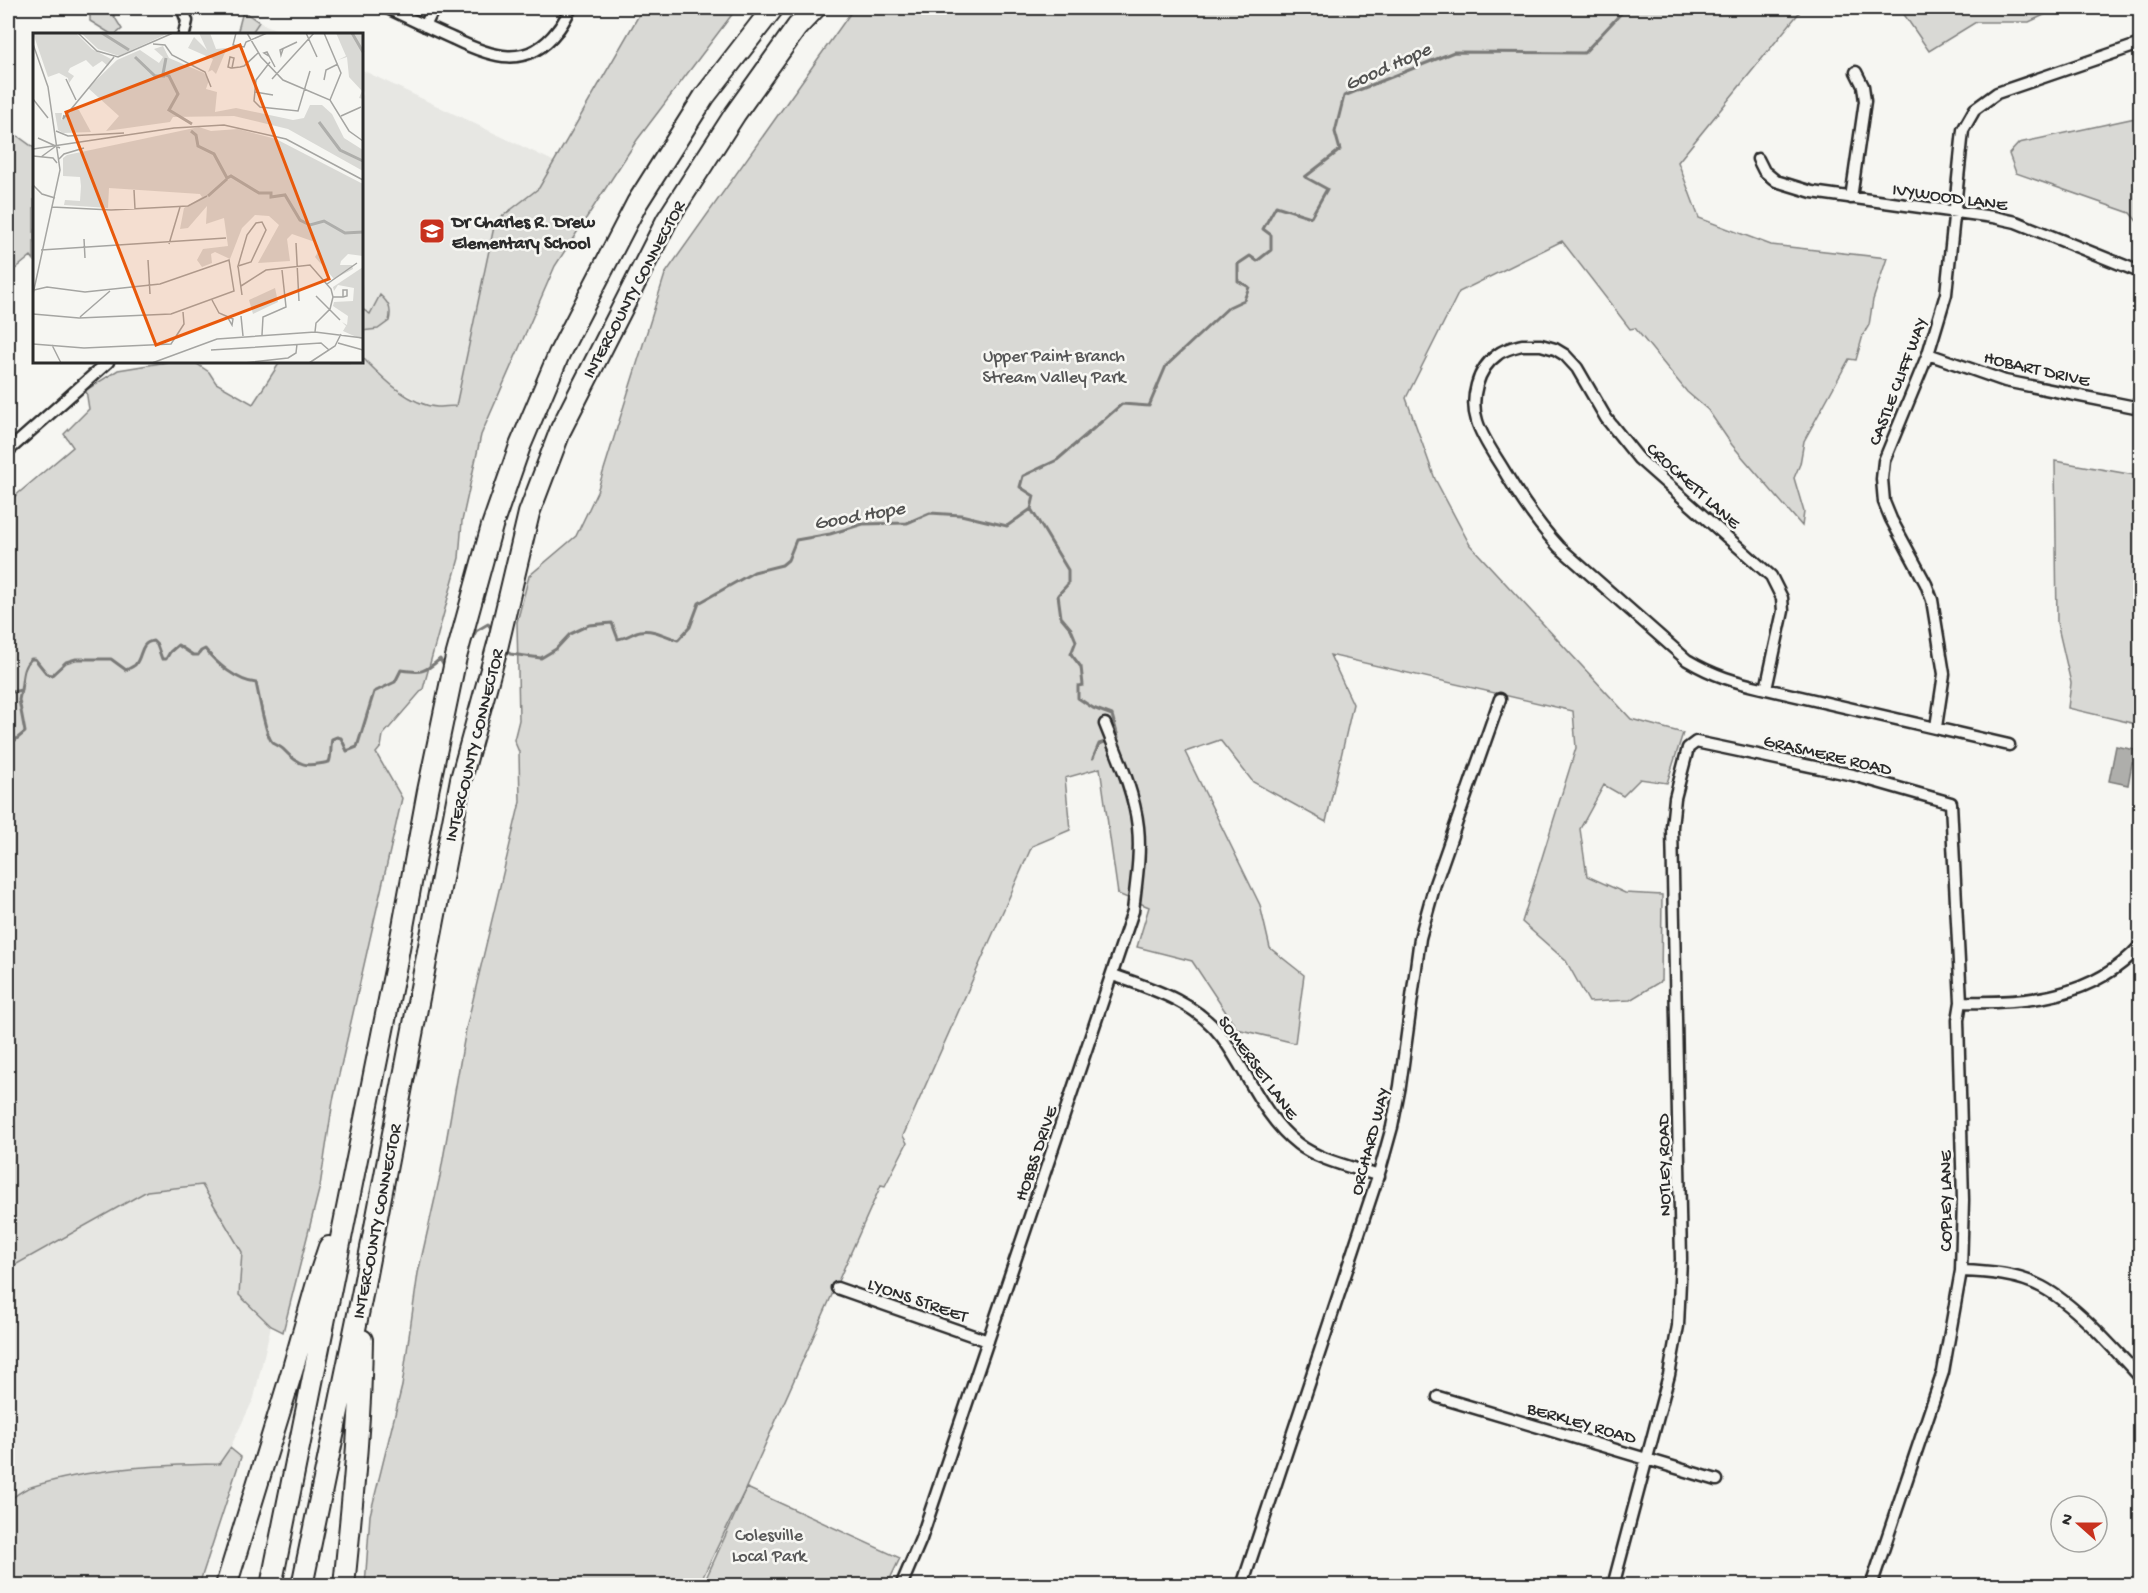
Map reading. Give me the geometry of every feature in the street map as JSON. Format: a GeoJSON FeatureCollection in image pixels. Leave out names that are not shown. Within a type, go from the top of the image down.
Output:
{"type":"FeatureCollection","features":[{"type":"Feature","properties":{"kind":"highway","name":"INTERCOUNTY CONNECTOR"},"geometry":{"type":"LineString","coordinates":[[272,1586],[395,970],[428,791],[456,657],[492,526],[520,447],[559,354],[637,203],[704,96],[773,8]]}},
{"type":"Feature","properties":{"kind":"highway","name":"INTERCOUNTY CONNECTOR"},"geometry":{"type":"LineString","coordinates":[[302,1586],[362,1295],[461,779],[498,644],[529,513],[561,429],[667,220],[735,114],[797,27],[814,8]]}},
{"type":"Feature","properties":{"kind":"highway"},"geometry":{"type":"LineString","coordinates":[[226,1586],[317,1282],[352,1182]]}},
{"type":"Feature","properties":{"kind":"highway"},"geometry":{"type":"LineString","coordinates":[[344,1586],[362,1377],[362,1295]]}},
{"type":"Feature","properties":{"kind":"street"},"geometry":{"type":"LineString","coordinates":[[182,8],[187,21],[184,33]]}},
{"type":"Feature","properties":{"kind":"street"},"geometry":{"type":"LineString","coordinates":[[387,8],[491,55],[505,57],[520,56],[546,43],[558,31],[572,8]]}},
{"type":"Feature","properties":{"kind":"street"},"geometry":{"type":"LineString","coordinates":[[425,26],[434,8]]}},
{"type":"Feature","properties":{"kind":"street","name":"CASTLE CLIFF WAY"},"geometry":{"type":"LineString","coordinates":[[1936,728],[1944,674],[1932,600],[1926,584],[1891,519],[1884,502],[1882,479],[1884,461],[1928,354],[1946,294],[1963,130],[1975,109],[1997,93],[2140,45]]}},
{"type":"Feature","properties":{"kind":"street"},"geometry":{"type":"LineString","coordinates":[[1851,198],[1865,101],[1863,86],[1856,72]]}},
{"type":"Feature","properties":{"kind":"street","name":"IVYWOOD LANE"},"geometry":{"type":"LineString","coordinates":[[1758,159],[1764,171],[1776,181],[1812,192],[2016,222],[2140,272]]}},
{"type":"Feature","properties":{"kind":"street","name":"CROCKETT LANE"},"geometry":{"type":"LineString","coordinates":[[1766,689],[1783,611],[1782,598],[1771,576],[1639,459],[1606,418],[1577,368],[1565,355],[1541,345],[1522,345],[1496,355],[1479,379],[1474,394],[1476,420],[1523,503],[1540,527],[1559,547],[1687,660],[1708,673],[1729,681],[2009,746]]}},
{"type":"Feature","properties":{"kind":"street","name":"HOBART DRIVE"},"geometry":{"type":"LineString","coordinates":[[1928,354],[2005,381],[2140,408]]}},
{"type":"Feature","properties":{"kind":"street"},"geometry":{"type":"LineString","coordinates":[[8,451],[107,363]]}},
{"type":"Feature","properties":{"kind":"street","name":"ORCHARD WAY"},"geometry":{"type":"LineString","coordinates":[[1242,1586],[1379,1176],[1400,1086],[1420,938],[1435,884],[1500,699]]}},
{"type":"Feature","properties":{"kind":"street","name":"HOBBS DRIVE"},"geometry":{"type":"LineString","coordinates":[[901,1586],[921,1539],[1113,975],[1133,910],[1138,869],[1138,826],[1128,783],[1105,724]]}},
{"type":"Feature","properties":{"kind":"street","name":"GRASMERE ROAD"},"geometry":{"type":"LineString","coordinates":[[1695,742],[1852,774],[1952,803]]}},
{"type":"Feature","properties":{"kind":"street","name":"NOTLEY ROAD"},"geometry":{"type":"LineString","coordinates":[[1613,1586],[1669,1375],[1678,1326],[1681,1259],[1672,827],[1676,798],[1688,748],[1695,742]]}},
{"type":"Feature","properties":{"kind":"street","name":"COPLEY LANE"},"geometry":{"type":"LineString","coordinates":[[1871,1586],[1943,1372],[1961,1271],[1963,1200],[1958,1020],[1961,1002],[1952,803]]}},
{"type":"Feature","properties":{"kind":"street"},"geometry":{"type":"LineString","coordinates":[[1961,1002],[2000,1003],[2056,996],[2079,988],[2117,968],[2140,946]]}},
{"type":"Feature","properties":{"kind":"street","name":"SOMERSET LANE"},"geometry":{"type":"LineString","coordinates":[[1113,975],[1164,993],[1202,1016],[1221,1036],[1279,1126],[1300,1146],[1323,1157],[1379,1176]]}},
{"type":"Feature","properties":{"kind":"street"},"geometry":{"type":"LineString","coordinates":[[1961,1271],[1990,1272],[2016,1277],[2041,1286],[2063,1300],[2140,1377]]}},
{"type":"Feature","properties":{"kind":"street","name":"LYONS STREET"},"geometry":{"type":"LineString","coordinates":[[837,1288],[988,1341]]}},
{"type":"Feature","properties":{"kind":"street","name":"BERKLEY ROAD"},"geometry":{"type":"LineString","coordinates":[[1438,1397],[1717,1480]]}},
{"type":"Feature","properties":{"kind":"shaded area"},"geometry":{"type":"Polygon","coordinates":[[[259,22],[284,33],[252,33],[259,22]]]}},
{"type":"Feature","properties":{"kind":"shaded area","name":"Dr Charles R. Drew Elementary School"},"geometry":{"type":"Polygon","coordinates":[[[363,70],[555,162],[482,292],[456,406],[435,407],[417,400],[388,383],[363,361],[363,70]]]}},
{"type":"Feature","properties":{"kind":"shaded area"},"geometry":{"type":"Polygon","coordinates":[[[2116,746],[2140,751],[2140,764],[2132,763],[2128,785],[2109,781],[2116,746]]]}},
{"type":"Feature","properties":{"kind":"shaded area"},"geometry":{"type":"Polygon","coordinates":[[[203,1185],[242,1252],[239,1295],[271,1326],[254,1398],[230,1448],[220,1464],[149,1466],[84,1475],[29,1487],[8,1501],[8,1269],[147,1191],[203,1185]]]}},
{"type":"Feature","properties":{"kind":"green space"},"geometry":{"type":"Polygon","coordinates":[[[90,8],[109,8],[122,29],[117,33],[109,33],[90,21],[90,8]]]}},
{"type":"Feature","properties":{"kind":"green space"},"geometry":{"type":"Polygon","coordinates":[[[643,8],[737,8],[637,140],[555,266],[481,435],[462,521],[459,558],[423,689],[383,735],[381,747],[376,753],[402,798],[333,1101],[320,1186],[283,1332],[271,1326],[239,1295],[242,1252],[202,1185],[147,1191],[8,1269],[8,502],[73,447],[64,434],[89,409],[86,390],[118,370],[161,363],[196,363],[209,372],[216,383],[253,404],[279,363],[363,363],[363,358],[396,388],[416,401],[437,407],[456,406],[495,222],[539,188],[643,8]]]}},
{"type":"Feature","properties":{"kind":"green space","name":"Upper Paint Branch Stream Valley Park"},"geometry":{"type":"Polygon","coordinates":[[[854,8],[1803,8],[1678,162],[1699,218],[1771,245],[1887,258],[1873,300],[1869,325],[1863,335],[1856,360],[1849,359],[1804,441],[1800,464],[1794,478],[1804,512],[1802,526],[1732,445],[1708,410],[1687,392],[1635,328],[1630,329],[1562,241],[1459,292],[1406,398],[1435,479],[1470,545],[1631,719],[1683,733],[1667,783],[1640,779],[1623,796],[1604,785],[1580,829],[1587,876],[1625,893],[1662,895],[1661,981],[1630,1000],[1589,1002],[1566,961],[1522,922],[1576,748],[1573,711],[1330,655],[1353,704],[1326,822],[1253,782],[1220,740],[1185,752],[1260,905],[1270,948],[1304,975],[1295,1043],[1237,1029],[1192,961],[1137,947],[1149,907],[1118,894],[1100,768],[1065,778],[1070,830],[1032,846],[903,1136],[907,1143],[885,1186],[881,1185],[744,1492],[699,1585],[365,1586],[370,1515],[402,1386],[418,1273],[440,1176],[466,1029],[520,802],[519,752],[514,740],[519,720],[517,622],[529,576],[576,536],[597,492],[665,274],[854,8]]]}},
{"type":"Feature","properties":{"kind":"green space"},"geometry":{"type":"Polygon","coordinates":[[[1883,8],[2059,8],[2029,22],[1976,22],[1929,51],[1901,10],[1883,8]]]}},
{"type":"Feature","properties":{"kind":"green space"},"geometry":{"type":"Polygon","coordinates":[[[243,11],[259,22],[252,33],[237,33],[243,11]]]}},
{"type":"Feature","properties":{"kind":"green space"},"geometry":{"type":"Polygon","coordinates":[[[2140,117],[2140,225],[2130,213],[2016,173],[2009,154],[2019,143],[2140,117]]]}},
{"type":"Feature","properties":{"kind":"green space"},"geometry":{"type":"Polygon","coordinates":[[[8,129],[33,147],[33,259],[31,256],[8,275],[8,129]]]}},
{"type":"Feature","properties":{"kind":"green space"},"geometry":{"type":"Polygon","coordinates":[[[380,295],[389,306],[389,321],[378,329],[363,331],[363,310],[370,314],[380,295]]]}},
{"type":"Feature","properties":{"kind":"green space"},"geometry":{"type":"Polygon","coordinates":[[[2055,461],[2140,476],[2140,725],[2068,708],[2071,683],[2057,623],[2055,461]]]}},
{"type":"Feature","properties":{"kind":"green space"},"geometry":{"type":"Polygon","coordinates":[[[230,1448],[241,1457],[199,1585],[8,1585],[8,1501],[22,1491],[54,1481],[100,1472],[219,1464],[230,1448]]]}},
{"type":"Feature","properties":{"kind":"green space","name":"Colesville Local Park"},"geometry":{"type":"Polygon","coordinates":[[[747,1488],[900,1558],[887,1585],[703,1585],[747,1488]]]}},
{"type":"Feature","properties":{"kind":"waterway","name":"Good Hope"},"geometry":{"type":"LineString","coordinates":[[505,647],[510,654],[541,658],[556,649],[570,634],[589,625],[612,623],[618,639],[645,630],[678,640],[690,627],[699,603],[754,572],[782,565],[788,560],[796,540],[830,534],[863,524],[907,523],[930,513],[961,515],[1007,526],[1031,509],[1034,496],[1020,487],[1023,476],[1057,460],[1122,404],[1149,406],[1166,366],[1229,307],[1244,300],[1249,287],[1238,281],[1238,264],[1250,256],[1257,261],[1271,250],[1271,235],[1263,229],[1276,206],[1311,217],[1327,189],[1305,177],[1340,150],[1335,132],[1344,96],[1454,52],[1584,53],[1626,8]]}},
{"type":"Feature","properties":{"kind":"waterway"},"geometry":{"type":"LineString","coordinates":[[1031,509],[1068,570],[1068,584],[1058,595],[1061,617],[1071,629],[1076,641],[1071,654],[1081,667],[1083,685],[1078,686],[1078,698],[1093,708],[1112,715],[1118,737],[1115,738]]}},
{"type":"Feature","properties":{"kind":"waterway","name":"Good Hope"},"geometry":{"type":"LineString","coordinates":[[468,647],[476,631],[488,624],[494,632]]}},
{"type":"Feature","properties":{"kind":"waterway","name":"Good Hope"},"geometry":{"type":"LineString","coordinates":[[8,693],[21,690],[24,669],[31,659],[35,659],[47,674],[52,675],[66,662],[76,659],[111,659],[126,670],[135,665],[145,644],[153,641],[162,659],[166,659],[178,645],[193,655],[198,655],[205,649],[228,671],[242,679],[256,683],[269,738],[272,742],[299,762],[314,765],[329,762],[332,739],[341,738],[347,751],[357,747],[374,692],[395,682],[401,670],[422,671],[440,659],[446,670]]}},
{"type":"Feature","properties":{"kind":"waterway"},"geometry":{"type":"LineString","coordinates":[[8,746],[25,732],[19,700],[21,690]]}},
{"type":"Feature","properties":{"kind":"waterway"},"geometry":{"type":"LineString","coordinates":[[1093,758],[1099,744],[1108,741]]}},
{"type":"Feature","properties":{"kind":"place","name":"Dr Charles R. Drew Elementary School"},"geometry":{"type":"Point","coordinates":[432,231]}}]}
